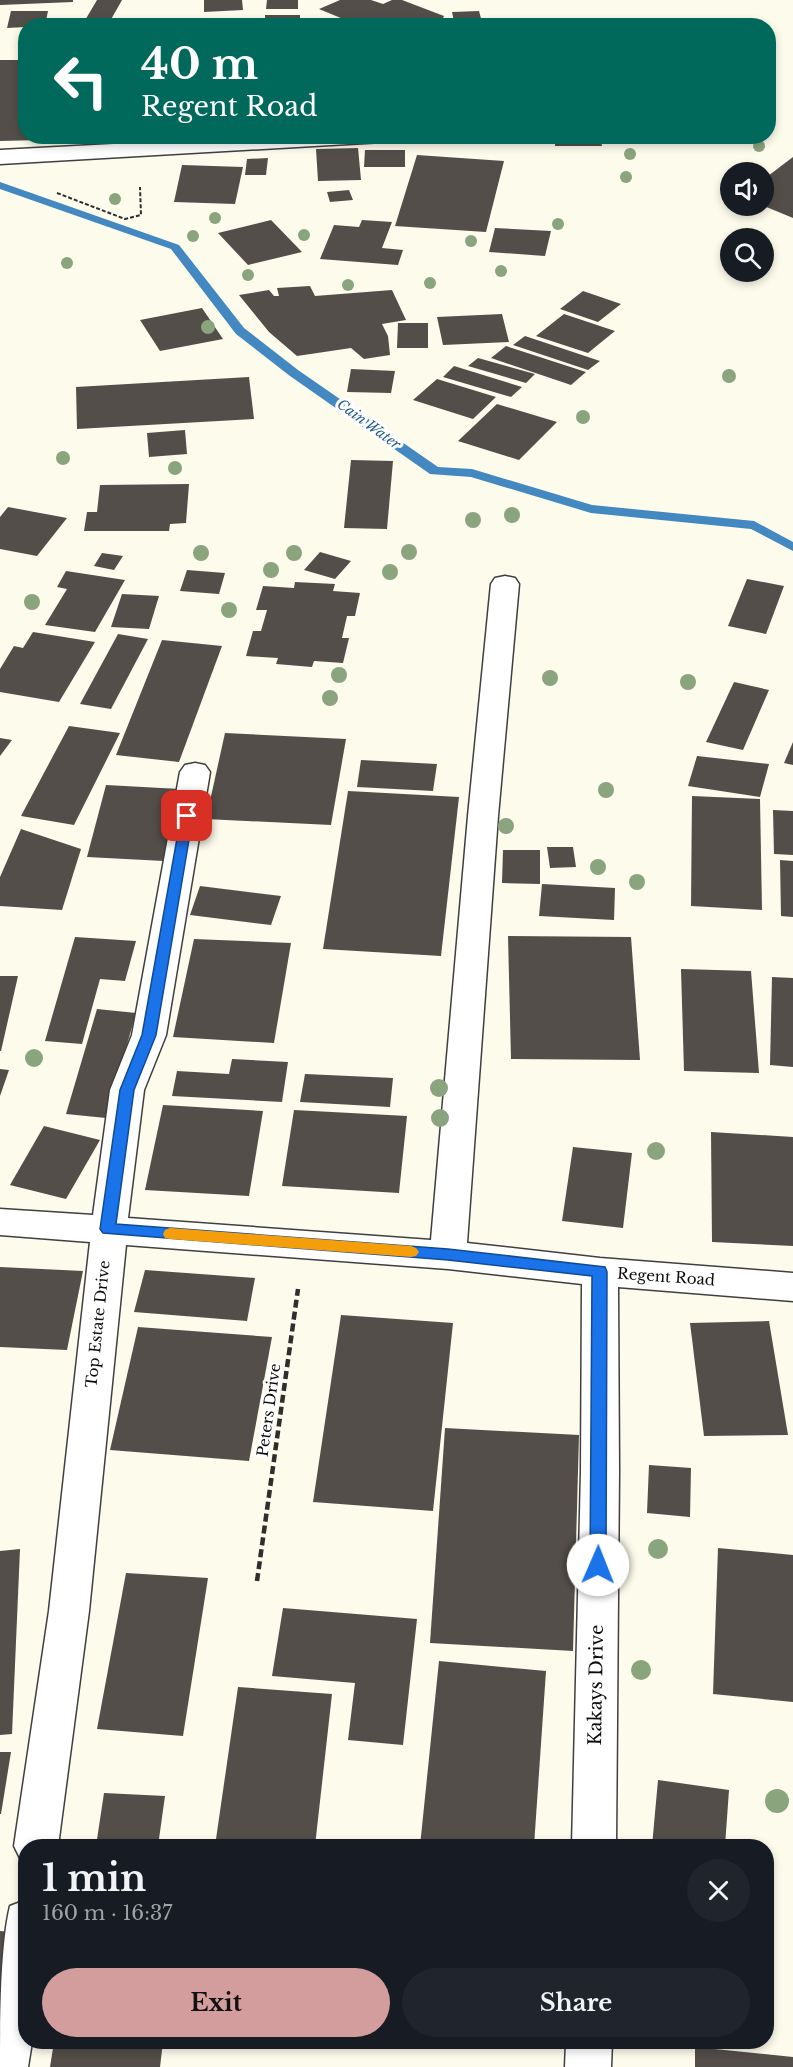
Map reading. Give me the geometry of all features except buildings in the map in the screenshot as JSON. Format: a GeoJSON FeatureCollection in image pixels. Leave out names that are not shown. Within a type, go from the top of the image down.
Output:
{"type":"FeatureCollection","features":[{"type":"Feature","properties":{"kind":"street"},"geometry":{"type":"LineString","coordinates":[[0,157],[138,152],[236,144]]}},
{"type":"Feature","properties":{"kind":"street"},"geometry":{"type":"LineString","coordinates":[[448,1255],[483,816],[505,584]]}},
{"type":"Feature","properties":{"kind":"street","name":"Top Estate Drive"},"geometry":{"type":"LineString","coordinates":[[37,1839],[69,1611],[108,1229],[127,1090],[149,1035],[195,772]]}},
{"type":"Feature","properties":{"kind":"street","name":"Regent Road"},"geometry":{"type":"LineString","coordinates":[[0,1222],[448,1255],[600,1272],[793,1287]]}},
{"type":"Feature","properties":{"kind":"street","name":"Kakays Drive"},"geometry":{"type":"LineString","coordinates":[[594,1839],[600,1471],[600,1272]]}},
{"type":"Feature","properties":{"kind":"street"},"geometry":{"type":"LineString","coordinates":[[5,2067],[18,1977]]}},
{"type":"Feature","properties":{"kind":"street"},"geometry":{"type":"LineString","coordinates":[[588,2067],[589,2049]]}},
{"type":"Feature","properties":{"kind":"path"},"geometry":{"type":"LineString","coordinates":[[52,191],[125,219],[136,218],[141,215],[138,152]]}},
{"type":"Feature","properties":{"kind":"path","name":"Peters Drive"},"geometry":{"type":"LineString","coordinates":[[257,1581],[304,1244]]}},
{"type":"Feature","properties":{"kind":"waterway","name":"Cain Water"},"geometry":{"type":"LineString","coordinates":[[0,185],[175,247],[240,331],[294,373],[435,471],[472,473],[591,509],[754,525],[793,547]]}},
{"type":"Feature","properties":{"kind":"slow traffic"},"geometry":{"type":"LineString","coordinates":[[170,1234],[411,1252]]}},
{"type":"Feature","properties":{"kind":"route"},"geometry":{"type":"LineString","coordinates":[[187,816],[149,1035],[127,1090],[108,1229],[448,1255],[600,1272],[598,1565]]}}]}
